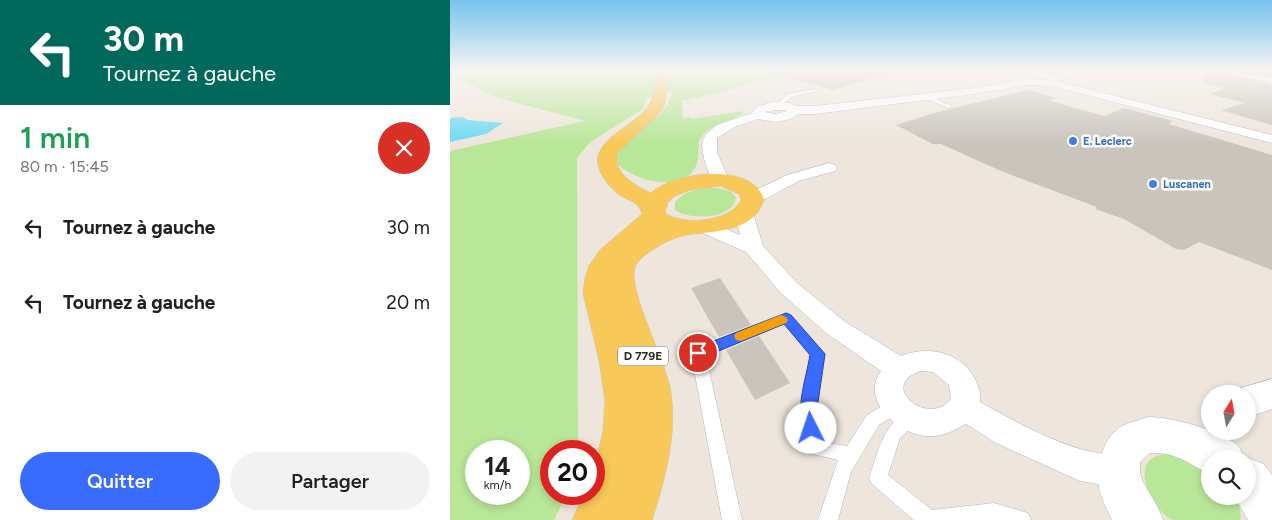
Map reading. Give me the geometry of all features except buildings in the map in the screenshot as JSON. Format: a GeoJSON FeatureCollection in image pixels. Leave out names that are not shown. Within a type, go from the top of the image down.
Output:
{"type":"FeatureCollection","features":[{"type":"Feature","properties":{"kind":"main road"},"geometry":{"type":"LineString","coordinates":[[617,178],[638,185],[681,186],[738,194],[720,224],[674,220],[624,188],[608,168],[606,159],[609,151],[618,141],[656,107],[659,95]]}},
{"type":"Feature","properties":{"kind":"main road"},"geometry":{"type":"LineString","coordinates":[[674,220],[656,201],[681,186]]}},
{"type":"Feature","properties":{"kind":"main road","name":"D 779E"},"geometry":{"type":"LineString","coordinates":[[596,520],[613,480],[623,436],[625,403],[621,376],[598,293],[598,279],[606,261],[616,248],[648,225],[674,220]]}},
{"type":"Feature","properties":{"kind":"main road","name":"D 779E"},"geometry":{"type":"LineString","coordinates":[[628,520],[643,479],[653,427],[652,392],[644,359],[619,288],[619,275],[624,262],[640,246],[666,232],[674,220]]}},
{"type":"Feature","properties":{"kind":"street"},"geometry":{"type":"LineString","coordinates":[[760,115],[758,114],[760,110],[778,106],[789,107],[794,110],[815,110],[936,95]]}},
{"type":"Feature","properties":{"kind":"street"},"geometry":{"type":"LineString","coordinates":[[1108,95],[1272,139]]}},
{"type":"Feature","properties":{"kind":"street"},"geometry":{"type":"LineString","coordinates":[[794,110],[792,114],[782,118],[760,115],[728,124],[714,133],[709,142],[711,159],[738,194],[753,248],[789,288],[835,327],[898,368]]}},
{"type":"Feature","properties":{"kind":"street"},"geometry":{"type":"LineString","coordinates":[[681,186],[711,159]]}},
{"type":"Feature","properties":{"kind":"street"},"geometry":{"type":"LineString","coordinates":[[738,194],[829,168]]}},
{"type":"Feature","properties":{"kind":"street"},"geometry":{"type":"LineString","coordinates":[[674,220],[753,248]]}},
{"type":"Feature","properties":{"kind":"street"},"geometry":{"type":"LineString","coordinates":[[922,361],[939,363],[957,374],[966,390],[963,407],[957,415],[947,420],[922,422],[903,412],[889,396],[888,386],[891,376],[898,368],[907,363],[922,361]]}},
{"type":"Feature","properties":{"kind":"street"},"geometry":{"type":"LineString","coordinates":[[1256,399],[1272,394]]}},
{"type":"Feature","properties":{"kind":"street"},"geometry":{"type":"LineString","coordinates":[[963,407],[1007,433],[1080,465],[1117,471]]}},
{"type":"Feature","properties":{"kind":"street"},"geometry":{"type":"LineString","coordinates":[[1139,520],[1122,491],[1117,471],[1120,454],[1130,443],[1145,436],[1164,435],[1217,446]]}},
{"type":"Feature","properties":{"kind":"street"},"geometry":{"type":"LineString","coordinates":[[1256,490],[1267,506],[1272,520]]}},
{"type":"Feature","properties":{"kind":"lane"},"geometry":{"type":"LineString","coordinates":[[778,106],[788,95]]}},
{"type":"Feature","properties":{"kind":"lane"},"geometry":{"type":"LineString","coordinates":[[927,97],[950,106]]}},
{"type":"Feature","properties":{"kind":"lane"},"geometry":{"type":"LineString","coordinates":[[732,520],[698,353],[786,318],[818,354],[809,409],[814,448],[852,455]]}},
{"type":"Feature","properties":{"kind":"lane"},"geometry":{"type":"LineString","coordinates":[[828,520],[843,469],[873,420],[903,412]]}},
{"type":"Feature","properties":{"kind":"lane"},"geometry":{"type":"LineString","coordinates":[[903,412],[893,434],[878,478],[930,520],[994,512],[1022,520]]}},
{"type":"Feature","properties":{"kind":"green space"},"geometry":{"type":"Polygon","coordinates":[[[492,95],[656,95],[646,98],[643,109],[590,142],[577,158],[578,440],[540,440],[540,505],[562,505],[554,520],[450,520],[450,151],[585,121],[492,95]]]}},
{"type":"Feature","properties":{"kind":"green space"},"geometry":{"type":"Polygon","coordinates":[[[671,95],[707,95],[682,101],[683,118],[691,117],[691,119],[745,111],[712,128],[702,136],[699,143],[696,166],[690,175],[681,180],[659,182],[636,176],[626,171],[618,165],[617,155],[633,135],[654,120],[666,108],[671,95]]]}},
{"type":"Feature","properties":{"kind":"green space"},"geometry":{"type":"Polygon","coordinates":[[[716,188],[730,191],[736,197],[734,204],[728,210],[720,214],[700,217],[682,214],[675,210],[675,202],[688,192],[716,188]]]}},
{"type":"Feature","properties":{"kind":"green space"},"geometry":{"type":"Polygon","coordinates":[[[1171,453],[1201,465],[1201,505],[1239,505],[1240,520],[1174,520],[1167,517],[1155,503],[1146,485],[1146,467],[1150,460],[1160,455],[1171,453]]]}},
{"type":"Feature","properties":{"kind":"water"},"geometry":{"type":"Polygon","coordinates":[[[463,117],[468,120],[503,123],[486,134],[450,142],[450,118],[463,117]]]}},
{"type":"Feature","properties":{"kind":"slow traffic"},"geometry":{"type":"LineString","coordinates":[[741,336],[781,320]]}},
{"type":"Feature","properties":{"kind":"place","name":"E. Leclerc"},"geometry":{"type":"Point","coordinates":[1073,141]}},
{"type":"Feature","properties":{"kind":"place","name":"Luscanen"},"geometry":{"type":"Point","coordinates":[1153,184]}},
{"type":"Feature","properties":{"kind":"route"},"geometry":{"type":"LineString","coordinates":[[698,353],[786,318],[818,354],[809,409],[811,428]]}}]}
